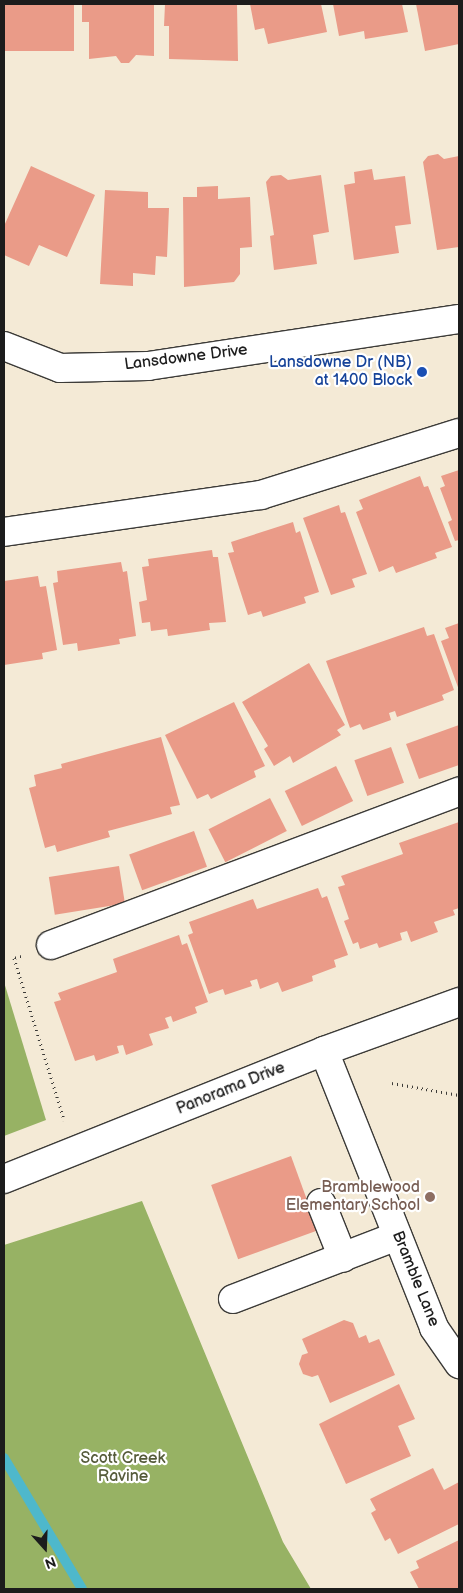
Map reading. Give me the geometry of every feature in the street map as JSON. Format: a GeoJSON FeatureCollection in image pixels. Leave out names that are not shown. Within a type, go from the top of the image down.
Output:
{"type":"FeatureCollection","features":[{"type":"Feature","properties":{"kind":"street","name":"Lansdowne Drive"},"geometry":{"type":"LineString","coordinates":[[4,346],[60,368],[148,366],[459,319]]}},
{"type":"Feature","properties":{"kind":"street"},"geometry":{"type":"LineString","coordinates":[[4,532],[261,495],[459,433]]}},
{"type":"Feature","properties":{"kind":"street"},"geometry":{"type":"LineString","coordinates":[[51,945],[459,792]]}},
{"type":"Feature","properties":{"kind":"street","name":"Panorama Drive"},"geometry":{"type":"LineString","coordinates":[[4,1179],[324,1051],[459,1002]]}},
{"type":"Feature","properties":{"kind":"street","name":"Bramble Lane"},"geometry":{"type":"LineString","coordinates":[[324,1051],[434,1328],[459,1364]]}},
{"type":"Feature","properties":{"kind":"street"},"geometry":{"type":"LineString","coordinates":[[320,1203],[343,1258]]}},
{"type":"Feature","properties":{"kind":"street"},"geometry":{"type":"LineString","coordinates":[[232,1299],[397,1236]]}},
{"type":"Feature","properties":{"kind":"path"},"geometry":{"type":"LineString","coordinates":[[51,945],[14,958],[74,1152]]}},
{"type":"Feature","properties":{"kind":"path"},"geometry":{"type":"LineString","coordinates":[[392,1083],[459,1095]]}},
{"type":"Feature","properties":{"kind":"green space"},"geometry":{"type":"Polygon","coordinates":[[[4,982],[46,1120],[4,1136],[4,982]]]}},
{"type":"Feature","properties":{"kind":"green space","name":"Scott Creek Ravine"},"geometry":{"type":"Polygon","coordinates":[[[142,1201],[283,1542],[311,1589],[4,1589],[4,1245],[142,1201]]]}},
{"type":"Feature","properties":{"kind":"building"},"geometry":{"type":"Polygon","coordinates":[[[4,4],[74,4],[74,51],[4,51],[4,4]]]}},
{"type":"Feature","properties":{"kind":"building"},"geometry":{"type":"Polygon","coordinates":[[[82,4],[154,4],[154,56],[136,55],[129,63],[121,63],[116,56],[89,59],[89,22],[82,22],[82,4]]]}},
{"type":"Feature","properties":{"kind":"building"},"geometry":{"type":"Polygon","coordinates":[[[165,4],[237,4],[238,61],[169,59],[169,26],[164,26],[165,4]]]}},
{"type":"Feature","properties":{"kind":"building"},"geometry":{"type":"Polygon","coordinates":[[[250,4],[321,4],[327,32],[268,44],[264,28],[255,30],[250,4]]]}},
{"type":"Feature","properties":{"kind":"building"},"geometry":{"type":"Polygon","coordinates":[[[333,4],[402,4],[408,32],[365,39],[364,31],[339,36],[333,4]]]}},
{"type":"Feature","properties":{"kind":"building"},"geometry":{"type":"Polygon","coordinates":[[[416,4],[459,4],[459,44],[425,51],[416,4]]]}},
{"type":"Feature","properties":{"kind":"building"},"geometry":{"type":"Polygon","coordinates":[[[438,154],[444,159],[459,156],[459,247],[437,250],[423,162],[428,156],[438,154]]]}},
{"type":"Feature","properties":{"kind":"building"},"geometry":{"type":"Polygon","coordinates":[[[31,166],[95,195],[67,257],[39,245],[29,266],[4,255],[4,226],[31,166]]]}},
{"type":"Feature","properties":{"kind":"building"},"geometry":{"type":"Polygon","coordinates":[[[372,169],[374,180],[405,176],[411,224],[395,226],[399,253],[354,260],[344,185],[355,183],[354,172],[372,169]]]}},
{"type":"Feature","properties":{"kind":"building"},"geometry":{"type":"Polygon","coordinates":[[[281,175],[288,180],[321,175],[329,232],[313,235],[317,264],[274,270],[270,236],[274,235],[266,182],[271,176],[281,175]]]}},
{"type":"Feature","properties":{"kind":"building"},"geometry":{"type":"Polygon","coordinates":[[[218,186],[218,199],[250,197],[252,247],[240,248],[240,274],[234,282],[184,287],[183,197],[197,197],[197,187],[218,186]]]}},
{"type":"Feature","properties":{"kind":"building"},"geometry":{"type":"Polygon","coordinates":[[[105,190],[148,192],[148,208],[169,208],[167,257],[156,256],[155,275],[133,273],[133,286],[100,284],[105,190]]]}},
{"type":"Feature","properties":{"kind":"building"},"geometry":{"type":"Polygon","coordinates":[[[459,470],[459,540],[455,541],[448,522],[452,520],[440,488],[445,486],[441,476],[459,470]]]}},
{"type":"Feature","properties":{"kind":"building"},"geometry":{"type":"Polygon","coordinates":[[[420,476],[424,487],[428,486],[452,547],[435,553],[437,558],[396,573],[393,566],[379,572],[356,512],[363,509],[359,500],[420,476]]]}},
{"type":"Feature","properties":{"kind":"building"},"geometry":{"type":"Polygon","coordinates":[[[339,505],[341,513],[345,512],[367,574],[352,579],[355,587],[331,595],[303,518],[339,505]]]}},
{"type":"Feature","properties":{"kind":"building"},"geometry":{"type":"Polygon","coordinates":[[[293,522],[296,533],[300,531],[319,592],[304,597],[306,603],[263,617],[261,611],[248,615],[228,553],[234,552],[231,542],[293,522]]]}},
{"type":"Feature","properties":{"kind":"building"},"geometry":{"type":"Polygon","coordinates":[[[212,550],[213,557],[218,557],[226,622],[209,623],[210,630],[168,636],[167,629],[151,631],[150,622],[142,623],[139,602],[147,600],[142,567],[149,566],[148,559],[212,550]]]}},
{"type":"Feature","properties":{"kind":"building"},"geometry":{"type":"Polygon","coordinates":[[[121,562],[123,572],[127,571],[136,636],[119,639],[120,644],[78,651],[77,643],[63,645],[53,583],[58,582],[57,571],[121,562]]]}},
{"type":"Feature","properties":{"kind":"building"},"geometry":{"type":"Polygon","coordinates":[[[38,576],[40,587],[46,586],[57,650],[42,653],[43,659],[4,665],[4,581],[38,576]]]}},
{"type":"Feature","properties":{"kind":"building"},"geometry":{"type":"Polygon","coordinates":[[[459,623],[459,690],[441,641],[449,638],[445,628],[459,623]]]}},
{"type":"Feature","properties":{"kind":"building"},"geometry":{"type":"Polygon","coordinates":[[[424,627],[427,636],[434,634],[454,690],[442,695],[444,700],[397,717],[395,711],[389,713],[391,720],[363,730],[360,724],[350,728],[326,661],[424,627]]]}},
{"type":"Feature","properties":{"kind":"building"},"geometry":{"type":"Polygon","coordinates":[[[309,663],[345,725],[337,730],[341,735],[293,763],[290,756],[274,766],[264,749],[268,746],[242,702],[309,663]]]}},
{"type":"Feature","properties":{"kind":"building"},"geometry":{"type":"Polygon","coordinates":[[[234,702],[265,766],[254,771],[256,777],[211,799],[208,794],[197,799],[165,735],[234,702]]]}},
{"type":"Feature","properties":{"kind":"building"},"geometry":{"type":"Polygon","coordinates":[[[459,725],[459,765],[419,779],[406,744],[459,725]]]}},
{"type":"Feature","properties":{"kind":"building"},"geometry":{"type":"Polygon","coordinates":[[[161,737],[180,805],[170,807],[172,814],[108,831],[110,837],[57,852],[55,845],[45,848],[29,788],[36,786],[34,775],[62,768],[61,764],[161,737]]]}},
{"type":"Feature","properties":{"kind":"building"},"geometry":{"type":"Polygon","coordinates":[[[391,747],[404,783],[367,796],[354,760],[391,747]]]}},
{"type":"Feature","properties":{"kind":"building"},"geometry":{"type":"Polygon","coordinates":[[[336,766],[353,801],[302,826],[285,791],[336,766]]]}},
{"type":"Feature","properties":{"kind":"building"},"geometry":{"type":"Polygon","coordinates":[[[270,798],[287,831],[225,862],[209,829],[270,798]]]}},
{"type":"Feature","properties":{"kind":"building"},"geometry":{"type":"Polygon","coordinates":[[[459,822],[459,908],[453,910],[455,915],[434,922],[438,932],[411,942],[407,931],[400,933],[402,940],[379,948],[377,943],[360,949],[358,942],[353,944],[344,921],[349,919],[338,887],[345,885],[341,876],[403,854],[399,843],[459,822]]]}},
{"type":"Feature","properties":{"kind":"building"},"geometry":{"type":"Polygon","coordinates":[[[194,831],[207,867],[142,890],[129,855],[194,831]]]}},
{"type":"Feature","properties":{"kind":"building"},"geometry":{"type":"Polygon","coordinates":[[[119,866],[125,904],[55,915],[49,877],[119,866]]]}},
{"type":"Feature","properties":{"kind":"building"},"geometry":{"type":"Polygon","coordinates":[[[318,888],[322,898],[327,896],[348,955],[334,960],[336,967],[312,976],[313,981],[282,992],[278,982],[260,989],[257,979],[250,981],[252,986],[225,995],[223,989],[209,994],[188,935],[193,933],[189,922],[253,899],[257,909],[318,888]]]}},
{"type":"Feature","properties":{"kind":"building"},"geometry":{"type":"Polygon","coordinates":[[[179,935],[182,945],[187,943],[208,1002],[195,1007],[197,1013],[173,1022],[171,1016],[165,1018],[169,1028],[149,1034],[153,1045],[126,1055],[123,1045],[117,1046],[119,1053],[96,1061],[94,1055],[75,1061],[54,1002],[61,1000],[58,993],[117,972],[113,959],[179,935]]]}},
{"type":"Feature","properties":{"kind":"building"},"geometry":{"type":"Polygon","coordinates":[[[291,1156],[318,1230],[238,1259],[211,1185],[291,1156]]]}},
{"type":"Feature","properties":{"kind":"building"},"geometry":{"type":"Polygon","coordinates":[[[344,1320],[353,1323],[359,1338],[366,1335],[369,1343],[379,1339],[395,1375],[330,1403],[318,1375],[312,1377],[303,1374],[299,1364],[302,1355],[308,1353],[302,1339],[344,1320]]]}},
{"type":"Feature","properties":{"kind":"building"},"geometry":{"type":"Polygon","coordinates":[[[399,1384],[415,1419],[398,1426],[411,1456],[346,1484],[319,1424],[399,1384]]]}},
{"type":"Feature","properties":{"kind":"building"},"geometry":{"type":"Polygon","coordinates":[[[433,1468],[444,1490],[459,1482],[459,1524],[398,1554],[390,1538],[385,1541],[371,1513],[376,1510],[370,1499],[433,1468]]]}},
{"type":"Feature","properties":{"kind":"building"},"geometry":{"type":"Polygon","coordinates":[[[459,1540],[459,1589],[419,1589],[410,1572],[419,1568],[416,1561],[459,1540]]]}},
{"type":"Feature","properties":{"kind":"waterway"},"geometry":{"type":"LineString","coordinates":[[4,1458],[82,1589]]}},
{"type":"Feature","properties":{"kind":"place","name":"Lansdowne Dr (NB) at 1400 Block"},"geometry":{"type":"Point","coordinates":[422,372]}},
{"type":"Feature","properties":{"kind":"place","name":"Bramblewood Elementary School"},"geometry":{"type":"Point","coordinates":[430,1197]}}]}
